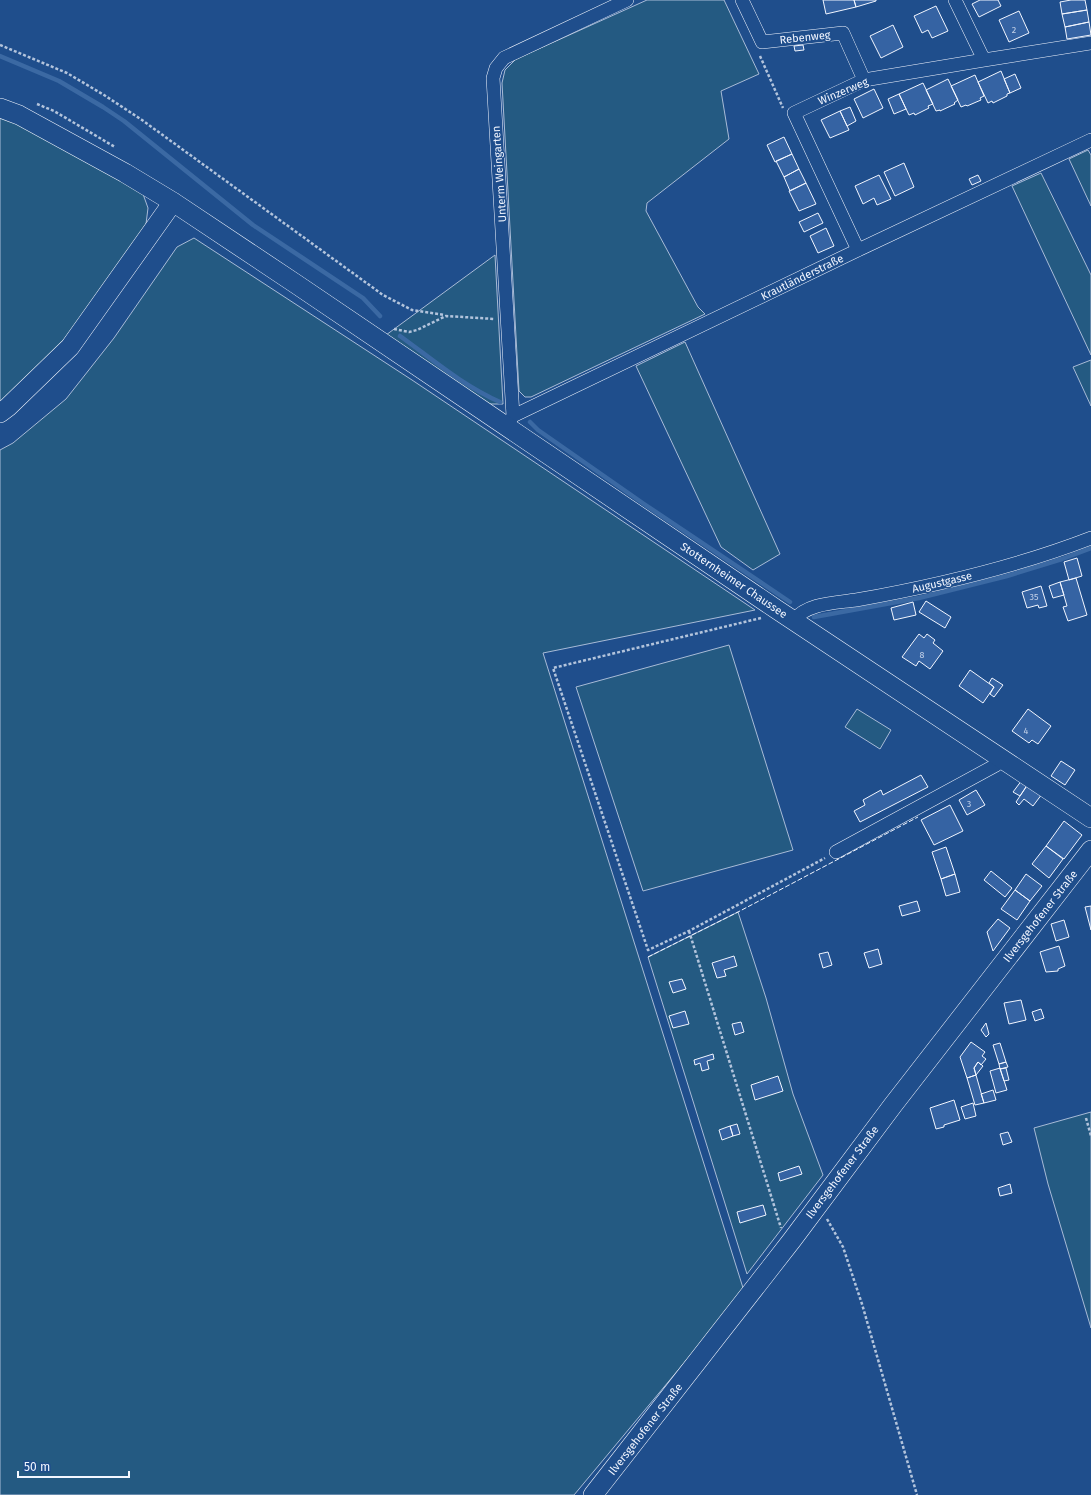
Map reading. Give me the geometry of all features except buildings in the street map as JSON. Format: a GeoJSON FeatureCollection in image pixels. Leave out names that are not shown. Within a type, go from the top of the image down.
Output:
{"type":"FeatureCollection","features":[{"type":"Feature","properties":{"kind":"street","name":"Unterm Weingarten"},"geometry":{"type":"LineString","coordinates":[[510,421],[508,320],[493,78],[496,68],[504,58],[627,0]]}},
{"type":"Feature","properties":{"kind":"street"},"geometry":{"type":"LineString","coordinates":[[742,0],[762,42]]}},
{"type":"Feature","properties":{"kind":"street"},"geometry":{"type":"LineString","coordinates":[[955,0],[984,60]]}},
{"type":"Feature","properties":{"kind":"street","name":"Rebenweg"},"geometry":{"type":"LineString","coordinates":[[762,42],[843,33],[864,80]]}},
{"type":"Feature","properties":{"kind":"street","name":"Winzerweg"},"geometry":{"type":"LineString","coordinates":[[794,113],[864,80],[1091,44]]}},
{"type":"Feature","properties":{"kind":"street","name":"Stotternheimer Chaussee"},"geometry":{"type":"LineString","coordinates":[[0,108],[20,115],[125,173],[173,202],[469,401],[510,421],[776,609],[1091,818]]}},
{"type":"Feature","properties":{"kind":"street"},"geometry":{"type":"LineString","coordinates":[[794,113],[858,250]]}},
{"type":"Feature","properties":{"kind":"street","name":"Krautländerstraße"},"geometry":{"type":"LineString","coordinates":[[510,421],[858,250],[1091,140]]}},
{"type":"Feature","properties":{"kind":"street"},"geometry":{"type":"LineString","coordinates":[[0,413],[70,347],[173,202]]}},
{"type":"Feature","properties":{"kind":"street","name":"Augustgasse"},"geometry":{"type":"LineString","coordinates":[[794,620],[798,614],[813,607],[890,594],[1004,567],[1091,538]]}},
{"type":"Feature","properties":{"kind":"street"},"geometry":{"type":"LineString","coordinates":[[836,852],[996,765],[1000,758]]}},
{"type":"Feature","properties":{"kind":"street","name":"Ilversgehofener Straße"},"geometry":{"type":"LineString","coordinates":[[593,1495],[1091,850]]}},
{"type":"Feature","properties":{"kind":"path"},"geometry":{"type":"LineString","coordinates":[[762,42],[758,51],[784,111],[794,113]]}},
{"type":"Feature","properties":{"kind":"path"},"geometry":{"type":"LineString","coordinates":[[0,45],[67,73],[104,95],[142,120],[383,295],[399,305],[412,310],[446,316],[508,320]]}},
{"type":"Feature","properties":{"kind":"path"},"geometry":{"type":"LineString","coordinates":[[34,103],[54,111],[116,147]]}},
{"type":"Feature","properties":{"kind":"path"},"geometry":{"type":"LineString","coordinates":[[388,328],[409,332],[446,316]]}},
{"type":"Feature","properties":{"kind":"path"},"geometry":{"type":"LineString","coordinates":[[776,609],[761,618],[553,668],[648,950],[689,930],[836,852]]}},
{"type":"Feature","properties":{"kind":"path"},"geometry":{"type":"LineString","coordinates":[[689,930],[781,1230]]}},
{"type":"Feature","properties":{"kind":"path"},"geometry":{"type":"LineString","coordinates":[[1086,1118],[1091,1136]]}},
{"type":"Feature","properties":{"kind":"path"},"geometry":{"type":"LineString","coordinates":[[815,1208],[829,1221],[843,1247],[862,1304],[917,1495]]}},
{"type":"Feature","properties":{"kind":"shaded area"},"geometry":{"type":"Polygon","coordinates":[[[647,0],[724,0],[759,74],[721,91],[729,139],[647,203],[646,211],[698,307],[705,314],[531,397],[525,397],[519,391],[502,83],[505,70],[516,59],[647,0]]]}},
{"type":"Feature","properties":{"kind":"shaded area"},"geometry":{"type":"Polygon","coordinates":[[[0,114],[72,147],[143,194],[148,208],[146,224],[99,298],[43,364],[0,403],[0,114]]]}},
{"type":"Feature","properties":{"kind":"shaded area"},"geometry":{"type":"Polygon","coordinates":[[[1088,150],[1091,155],[1091,206],[1069,159],[1088,150]]]}},
{"type":"Feature","properties":{"kind":"shaded area"},"geometry":{"type":"Polygon","coordinates":[[[1041,173],[1091,275],[1091,355],[1012,186],[1041,173]]]}},
{"type":"Feature","properties":{"kind":"shaded area"},"geometry":{"type":"Polygon","coordinates":[[[194,238],[412,380],[755,610],[543,653],[744,1291],[574,1495],[0,1495],[0,450],[13,443],[66,399],[114,338],[177,247],[194,238]]]}},
{"type":"Feature","properties":{"kind":"shaded area"},"geometry":{"type":"Polygon","coordinates":[[[495,255],[503,404],[489,404],[386,335],[495,255]]]}},
{"type":"Feature","properties":{"kind":"shaded area"},"geometry":{"type":"Polygon","coordinates":[[[685,342],[780,554],[753,570],[721,547],[636,366],[685,342]]]}},
{"type":"Feature","properties":{"kind":"shaded area"},"geometry":{"type":"Polygon","coordinates":[[[1091,360],[1091,406],[1073,367],[1091,360]]]}},
{"type":"Feature","properties":{"kind":"shaded area"},"geometry":{"type":"Polygon","coordinates":[[[729,645],[793,850],[643,891],[576,687],[729,645]]]}},
{"type":"Feature","properties":{"kind":"shaded area"},"geometry":{"type":"Polygon","coordinates":[[[857,709],[891,730],[880,749],[845,727],[857,709]]]}},
{"type":"Feature","properties":{"kind":"shaded area"},"geometry":{"type":"Polygon","coordinates":[[[738,912],[766,998],[793,1094],[823,1175],[747,1274],[648,957],[738,912]]]}},
{"type":"Feature","properties":{"kind":"shaded area"},"geometry":{"type":"Polygon","coordinates":[[[1091,1112],[1091,1328],[1048,1184],[1034,1128],[1091,1112]]]}},
{"type":"Feature","properties":{"kind":"waterway"},"geometry":{"type":"LineString","coordinates":[[0,56],[59,81],[124,121],[253,225],[363,298],[380,316]]}},
{"type":"Feature","properties":{"kind":"waterway"},"geometry":{"type":"LineString","coordinates":[[400,336],[473,388],[500,402]]}},
{"type":"Feature","properties":{"kind":"waterway"},"geometry":{"type":"LineString","coordinates":[[530,422],[538,430],[644,504],[790,602]]}},
{"type":"Feature","properties":{"kind":"waterway"},"geometry":{"type":"LineString","coordinates":[[814,617],[919,598],[1007,576],[1062,559],[1091,548]]}},
{"type":"Feature","properties":{"kind":"fence"},"geometry":{"type":"LineString","coordinates":[[648,957],[738,912],[918,817]]}}]}
